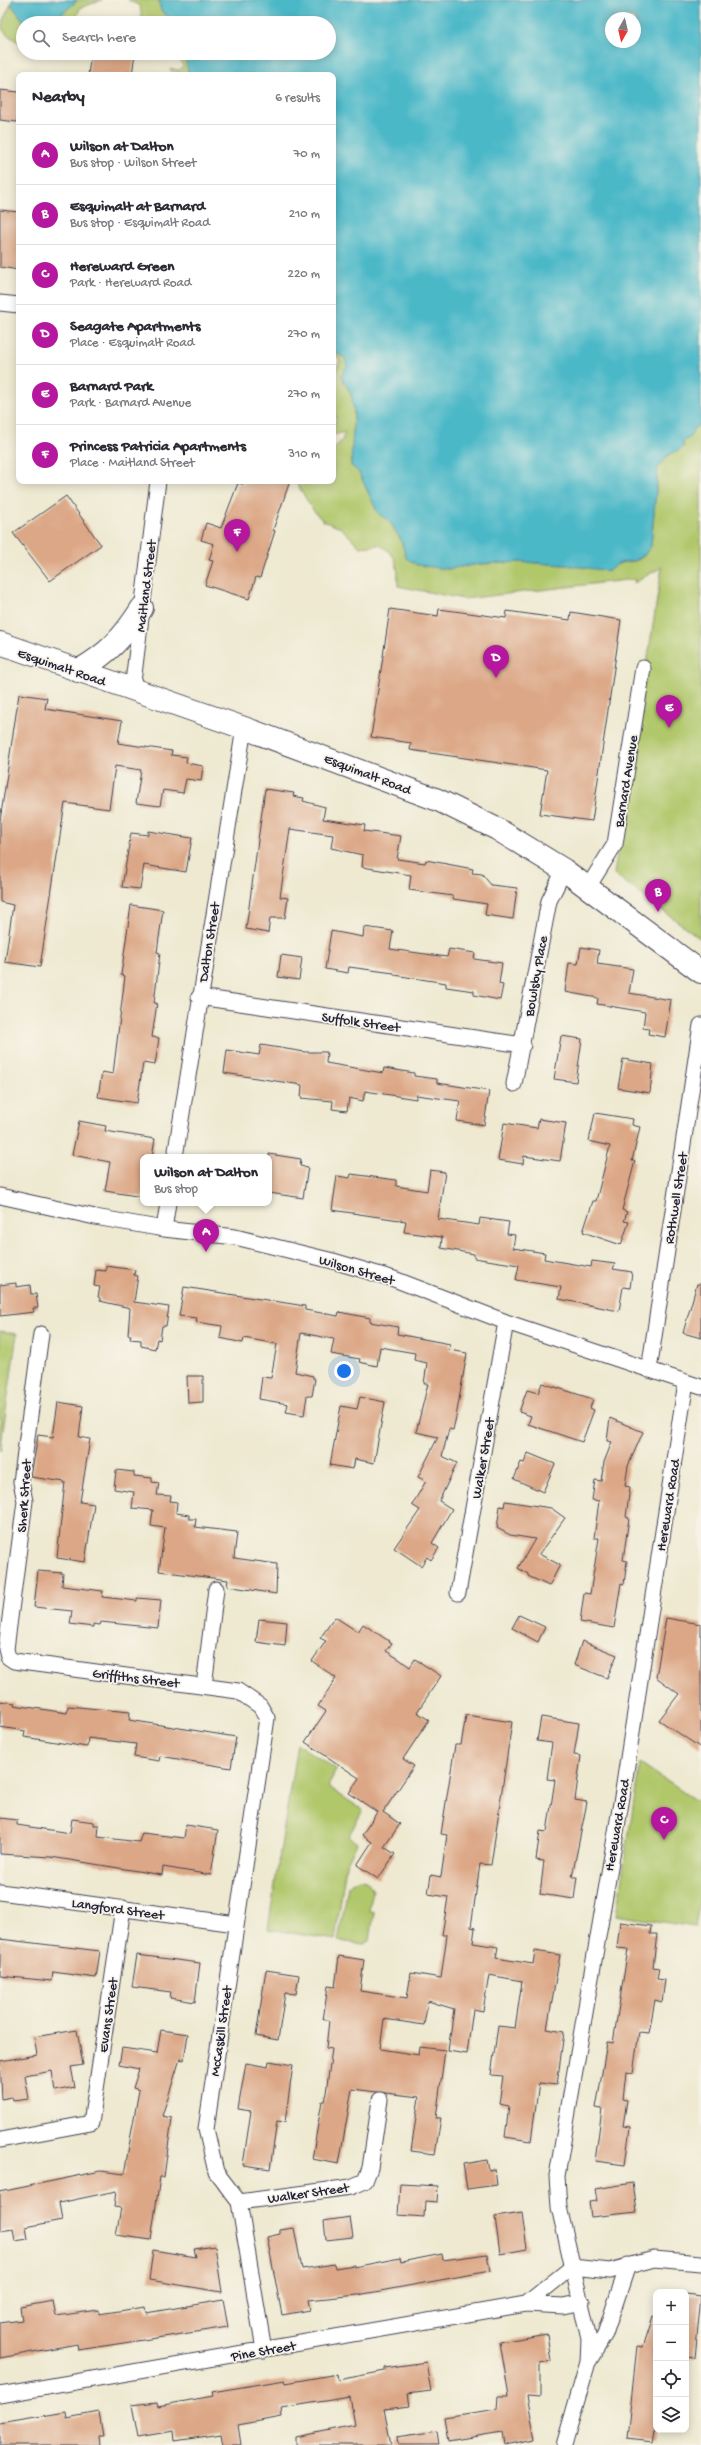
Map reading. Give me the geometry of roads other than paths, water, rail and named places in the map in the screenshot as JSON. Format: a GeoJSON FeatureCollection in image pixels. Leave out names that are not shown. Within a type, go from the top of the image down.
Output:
{"type":"FeatureCollection","features":[{"type":"Feature","properties":{"kind":"main road"},"geometry":{"type":"LineString","coordinates":[[78,671],[103,656],[127,632],[142,608]]}},
{"type":"Feature","properties":{"kind":"main road","name":"Esquimalt Road"},"geometry":{"type":"LineString","coordinates":[[0,643],[244,728],[438,800],[497,829],[564,870],[701,972]]}},
{"type":"Feature","properties":{"kind":"street"},"geometry":{"type":"LineString","coordinates":[[0,303],[16,305]]}},
{"type":"Feature","properties":{"kind":"street","name":"Maitland Street"},"geometry":{"type":"LineString","coordinates":[[132,690],[158,484]]}},
{"type":"Feature","properties":{"kind":"street","name":"Barnard Avenue"},"geometry":{"type":"LineString","coordinates":[[588,887],[615,844],[643,668]]}},
{"type":"Feature","properties":{"kind":"street","name":"Dalton Street"},"geometry":{"type":"LineString","coordinates":[[175,1154],[199,997],[244,728]]}},
{"type":"Feature","properties":{"kind":"street","name":"Bowlsby Place"},"geometry":{"type":"LineString","coordinates":[[514,1084],[523,1045],[549,901],[564,870]]}},
{"type":"Feature","properties":{"kind":"street","name":"Suffolk Street"},"geometry":{"type":"LineString","coordinates":[[199,997],[523,1045]]}},
{"type":"Feature","properties":{"kind":"street","name":"Rothwell Street"},"geometry":{"type":"LineString","coordinates":[[649,1370],[701,1025]]}},
{"type":"Feature","properties":{"kind":"street","name":"Wilson Street"},"geometry":{"type":"LineString","coordinates":[[0,1196],[95,1217],[164,1229],[234,1237],[332,1261],[394,1279],[506,1322],[701,1387]]}},
{"type":"Feature","properties":{"kind":"street"},"geometry":{"type":"LineString","coordinates":[[164,1229],[168,1206]]}},
{"type":"Feature","properties":{"kind":"street","name":"Walker Street"},"geometry":{"type":"LineString","coordinates":[[458,1593],[506,1322]]}},
{"type":"Feature","properties":{"kind":"street","name":"Sherk Street"},"geometry":{"type":"LineString","coordinates":[[8,1658],[6,1650],[25,1501],[22,1482],[41,1334]]}},
{"type":"Feature","properties":{"kind":"street","name":"Hereward Road"},"geometry":{"type":"LineString","coordinates":[[588,2362],[589,2339],[582,2302],[572,2267],[559,2207],[557,2176],[622,1798],[686,1382]]}},
{"type":"Feature","properties":{"kind":"street"},"geometry":{"type":"LineString","coordinates":[[204,1686],[216,1589]]}},
{"type":"Feature","properties":{"kind":"street","name":"Griffiths Street"},"geometry":{"type":"LineString","coordinates":[[8,1658],[14,1661],[238,1691],[260,1706]]}},
{"type":"Feature","properties":{"kind":"street","name":"McCaskill Street"},"geometry":{"type":"LineString","coordinates":[[260,1706],[267,1718],[206,2129],[216,2172],[239,2202],[264,2350]]}},
{"type":"Feature","properties":{"kind":"street","name":"Langford Street"},"geometry":{"type":"LineString","coordinates":[[0,1892],[236,1924]]}},
{"type":"Feature","properties":{"kind":"street","name":"Evans Street"},"geometry":{"type":"LineString","coordinates":[[0,2140],[91,2122],[123,1908]]}},
{"type":"Feature","properties":{"kind":"street","name":"Walker Street"},"geometry":{"type":"LineString","coordinates":[[239,2202],[351,2187],[365,2181],[370,2168],[380,2100]]}},
{"type":"Feature","properties":{"kind":"street"},"geometry":{"type":"LineString","coordinates":[[572,2267],[610,2271],[654,2259],[701,2263]]}},
{"type":"Feature","properties":{"kind":"street"},"geometry":{"type":"LineString","coordinates":[[564,2445],[588,2362],[605,2334],[628,2265]]}},
{"type":"Feature","properties":{"kind":"street","name":"Pine Street"},"geometry":{"type":"LineString","coordinates":[[526,2304],[572,2267]]}},
{"type":"Feature","properties":{"kind":"street","name":"Pine Street"},"geometry":{"type":"LineString","coordinates":[[0,2395],[526,2304],[563,2306],[582,2302]]}},
{"type":"Feature","properties":{"kind":"water"},"geometry":{"type":"Polygon","coordinates":[[[12,0],[78,0],[59,16],[20,16],[11,4],[12,0]]]}},
{"type":"Feature","properties":{"kind":"water"},"geometry":{"type":"Polygon","coordinates":[[[159,0],[701,0],[701,424],[694,428],[689,438],[683,441],[683,448],[668,455],[658,468],[651,546],[640,558],[620,563],[609,571],[565,565],[523,562],[480,564],[447,569],[417,565],[406,558],[401,540],[390,522],[378,513],[358,471],[351,466],[354,411],[351,394],[341,376],[347,366],[345,358],[336,353],[336,72],[188,72],[186,60],[336,60],[336,16],[168,16],[161,11],[159,0]]]}},
{"type":"Feature","properties":{"kind":"place","name":"Princess Patricia Apartments"},"geometry":{"type":"Point","coordinates":[237,552]}},
{"type":"Feature","properties":{"kind":"place","name":"Seagate Apartments"},"geometry":{"type":"Point","coordinates":[496,678]}},
{"type":"Feature","properties":{"kind":"place","name":"Barnard Park"},"geometry":{"type":"Point","coordinates":[669,728]}},
{"type":"Feature","properties":{"kind":"place","name":"Esquimalt at Barnard"},"geometry":{"type":"Point","coordinates":[658,912]}},
{"type":"Feature","properties":{"kind":"place","name":"Wilson at Dalton"},"geometry":{"type":"Point","coordinates":[206,1252]}},
{"type":"Feature","properties":{"kind":"place","name":"Hereward Green"},"geometry":{"type":"Point","coordinates":[664,1840]}}]}
